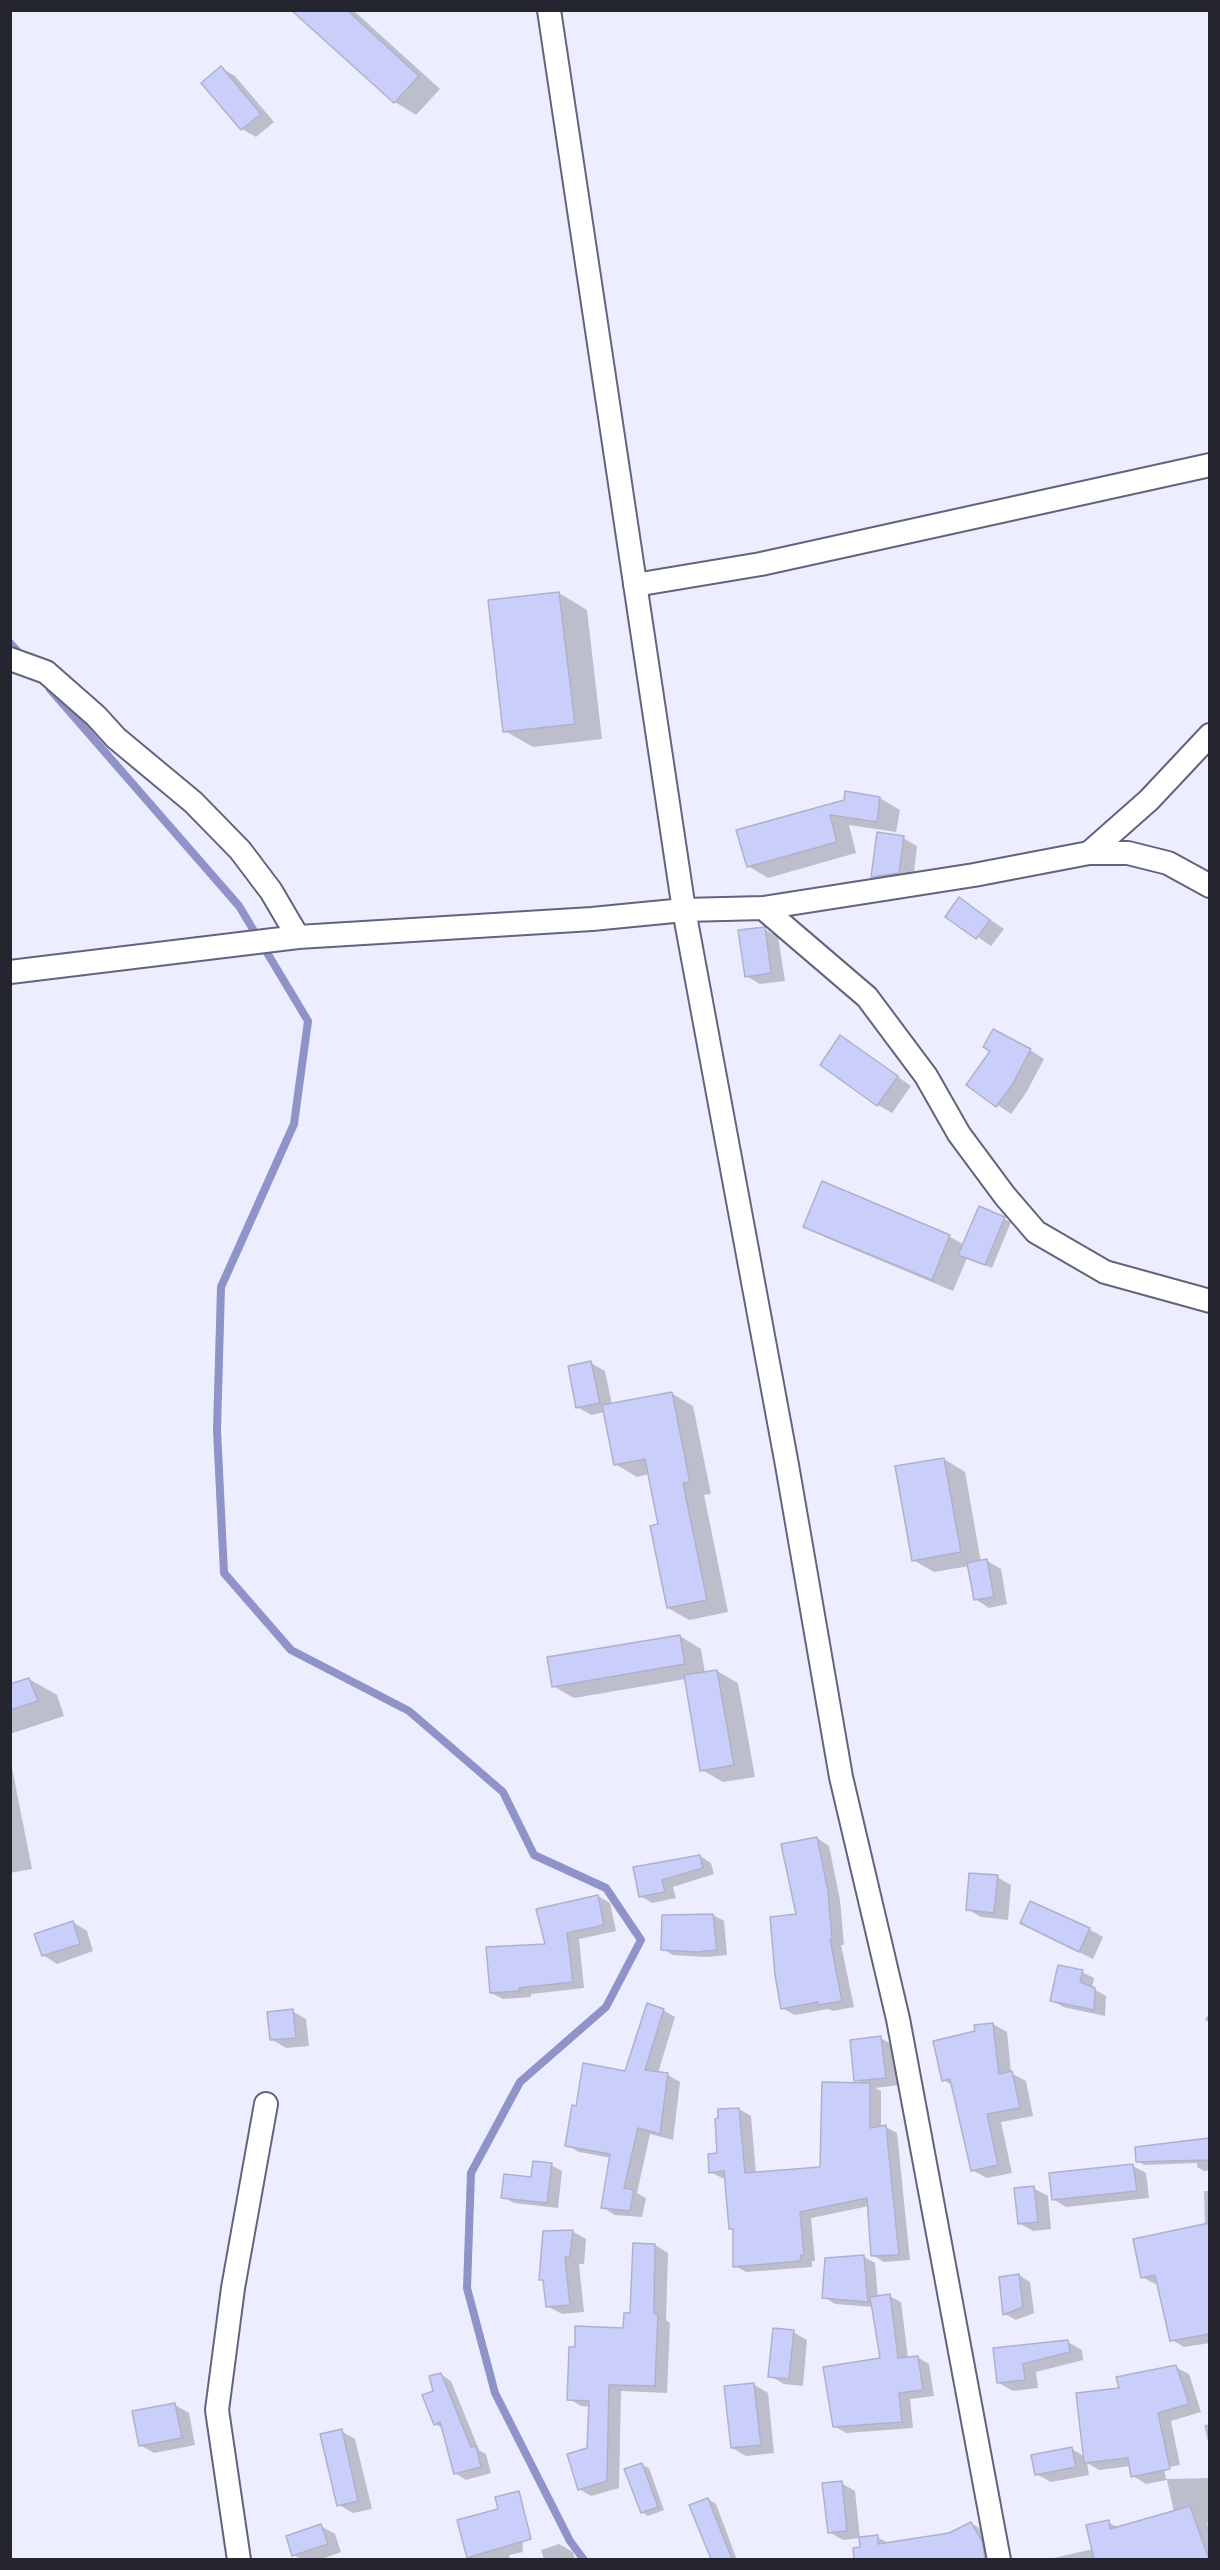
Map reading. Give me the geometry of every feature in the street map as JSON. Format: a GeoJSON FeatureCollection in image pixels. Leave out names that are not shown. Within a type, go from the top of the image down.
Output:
{"type":"FeatureCollection","features":[{"type":"Feature","properties":{"kind":"street"},"geometry":{"type":"LineString","coordinates":[[549,10],[684,910],[787,1465],[841,1777],[897,2019],[999,2559]]}},
{"type":"Feature","properties":{"kind":"street"},"geometry":{"type":"LineString","coordinates":[[635,585],[761,564],[1209,465]]}},
{"type":"Feature","properties":{"kind":"street"},"geometry":{"type":"LineString","coordinates":[[10,659],[46,672],[96,716],[116,738],[193,802],[240,850],[271,891],[298,937]]}},
{"type":"Feature","properties":{"kind":"street"},"geometry":{"type":"LineString","coordinates":[[1089,853],[1149,800],[1209,735]]}},
{"type":"Feature","properties":{"kind":"street"},"geometry":{"type":"LineString","coordinates":[[10,972],[298,937],[556,921],[684,910],[763,908],[1089,853],[1128,853],[1168,863],[1209,886]]}},
{"type":"Feature","properties":{"kind":"street"},"geometry":{"type":"LineString","coordinates":[[763,908],[867,998],[926,1076],[959,1134],[1005,1196],[1036,1232],[1106,1272],[1209,1301]]}},
{"type":"Feature","properties":{"kind":"street"},"geometry":{"type":"LineString","coordinates":[[239,2559],[217,2410],[232,2288],[266,2104]]}},
{"type":"Feature","properties":{"kind":"building"},"geometry":{"type":"Polygon","coordinates":[[[291,10],[347,10],[419,76],[394,103],[291,10]]]}},
{"type":"Feature","properties":{"kind":"building"},"geometry":{"type":"Polygon","coordinates":[[[221,66],[261,114],[241,130],[201,83],[221,66]]]}},
{"type":"Feature","properties":{"kind":"building"},"geometry":{"type":"Polygon","coordinates":[[[559,592],[575,724],[503,732],[488,600],[559,592]]]}},
{"type":"Feature","properties":{"kind":"building"},"geometry":{"type":"Polygon","coordinates":[[[845,791],[880,797],[877,822],[830,815],[837,842],[747,867],[736,830],[844,800],[845,791]]]}},
{"type":"Feature","properties":{"kind":"building"},"geometry":{"type":"Polygon","coordinates":[[[877,832],[904,836],[899,873],[871,877],[877,832]]]}},
{"type":"Feature","properties":{"kind":"building"},"geometry":{"type":"Polygon","coordinates":[[[959,897],[990,920],[976,939],[945,917],[959,897]]]}},
{"type":"Feature","properties":{"kind":"building"},"geometry":{"type":"Polygon","coordinates":[[[765,927],[771,973],[745,977],[738,930],[765,927]]]}},
{"type":"Feature","properties":{"kind":"building"},"geometry":{"type":"Polygon","coordinates":[[[993,1029],[1031,1049],[1012,1085],[996,1107],[966,1085],[990,1051],[983,1047],[993,1029]]]}},
{"type":"Feature","properties":{"kind":"building"},"geometry":{"type":"Polygon","coordinates":[[[840,1035],[898,1076],[877,1106],[820,1065],[840,1035]]]}},
{"type":"Feature","properties":{"kind":"building"},"geometry":{"type":"Polygon","coordinates":[[[822,1181],[950,1235],[932,1280],[803,1227],[822,1181]]]}},
{"type":"Feature","properties":{"kind":"building"},"geometry":{"type":"Polygon","coordinates":[[[979,1206],[1005,1217],[985,1265],[958,1255],[979,1206]]]}},
{"type":"Feature","properties":{"kind":"building"},"geometry":{"type":"Polygon","coordinates":[[[591,1361],[600,1403],[576,1408],[568,1366],[591,1361]]]}},
{"type":"Feature","properties":{"kind":"building"},"geometry":{"type":"Polygon","coordinates":[[[672,1392],[690,1482],[683,1483],[707,1600],[667,1608],[650,1526],[658,1524],[645,1459],[614,1465],[602,1405],[672,1392]]]}},
{"type":"Feature","properties":{"kind":"building"},"geometry":{"type":"Polygon","coordinates":[[[944,1458],[961,1552],[912,1561],[895,1466],[944,1458]]]}},
{"type":"Feature","properties":{"kind":"building"},"geometry":{"type":"Polygon","coordinates":[[[987,1559],[994,1597],[974,1600],[967,1563],[987,1559]]]}},
{"type":"Feature","properties":{"kind":"building"},"geometry":{"type":"Polygon","coordinates":[[[680,1635],[685,1664],[552,1687],[547,1657],[680,1635]]]}},
{"type":"Feature","properties":{"kind":"building"},"geometry":{"type":"Polygon","coordinates":[[[717,1670],[734,1765],[700,1771],[684,1675],[717,1670]]]}},
{"type":"Feature","properties":{"kind":"building"},"geometry":{"type":"Polygon","coordinates":[[[29,1678],[38,1701],[10,1710],[10,1684],[29,1678]]]}},
{"type":"Feature","properties":{"kind":"building"},"geometry":{"type":"Polygon","coordinates":[[[817,1837],[828,1891],[832,1939],[830,1939],[842,2001],[819,2005],[818,2002],[781,2009],[775,1975],[770,1917],[796,1914],[781,1844],[817,1837]]]}},
{"type":"Feature","properties":{"kind":"building"},"geometry":{"type":"Polygon","coordinates":[[[700,1855],[703,1868],[662,1880],[665,1892],[639,1897],[633,1867],[700,1855]]]}},
{"type":"Feature","properties":{"kind":"building"},"geometry":{"type":"Polygon","coordinates":[[[969,1873],[998,1875],[994,1913],[966,1910],[969,1873]]]}},
{"type":"Feature","properties":{"kind":"building"},"geometry":{"type":"Polygon","coordinates":[[[598,1895],[604,1925],[567,1933],[573,1982],[519,1988],[520,1991],[490,1993],[486,1947],[545,1944],[536,1909],[598,1895]]]}},
{"type":"Feature","properties":{"kind":"building"},"geometry":{"type":"Polygon","coordinates":[[[1030,1901],[1090,1928],[1079,1952],[1020,1923],[1030,1901]]]}},
{"type":"Feature","properties":{"kind":"building"},"geometry":{"type":"Polygon","coordinates":[[[713,1914],[717,1950],[696,1952],[661,1950],[662,1915],[713,1914]]]}},
{"type":"Feature","properties":{"kind":"building"},"geometry":{"type":"Polygon","coordinates":[[[73,1921],[80,1944],[42,1956],[34,1934],[73,1921]]]}},
{"type":"Feature","properties":{"kind":"building"},"geometry":{"type":"Polygon","coordinates":[[[1058,1965],[1083,1970],[1080,1982],[1095,1988],[1094,2010],[1050,2001],[1058,1965]]]}},
{"type":"Feature","properties":{"kind":"building"},"geometry":{"type":"Polygon","coordinates":[[[647,2003],[664,2009],[645,2070],[668,2073],[660,2134],[638,2128],[624,2188],[634,2190],[630,2211],[601,2208],[610,2154],[565,2146],[572,2105],[576,2106],[583,2063],[625,2071],[647,2003]]]}},
{"type":"Feature","properties":{"kind":"building"},"geometry":{"type":"Polygon","coordinates":[[[293,2009],[296,2038],[270,2040],[267,2012],[293,2009]]]}},
{"type":"Feature","properties":{"kind":"building"},"geometry":{"type":"Polygon","coordinates":[[[993,2023],[999,2074],[1012,2071],[1020,2108],[987,2114],[998,2165],[971,2171],[950,2079],[942,2081],[933,2041],[975,2031],[974,2025],[993,2023]]]}},
{"type":"Feature","properties":{"kind":"building"},"geometry":{"type":"Polygon","coordinates":[[[881,2036],[886,2078],[854,2081],[850,2040],[881,2036]]]}},
{"type":"Feature","properties":{"kind":"building"},"geometry":{"type":"Polygon","coordinates":[[[822,2082],[870,2083],[870,2128],[886,2125],[899,2255],[871,2256],[867,2198],[800,2212],[804,2255],[801,2255],[800,2261],[733,2267],[733,2229],[729,2229],[724,2171],[709,2173],[708,2154],[717,2153],[715,2119],[718,2118],[718,2109],[739,2108],[745,2173],[820,2167],[822,2082]]]}},
{"type":"Feature","properties":{"kind":"building"},"geometry":{"type":"Polygon","coordinates":[[[1209,2138],[1209,2160],[1136,2162],[1135,2147],[1209,2138]]]}},
{"type":"Feature","properties":{"kind":"building"},"geometry":{"type":"Polygon","coordinates":[[[533,2161],[552,2163],[547,2203],[501,2198],[504,2174],[531,2177],[533,2161]]]}},
{"type":"Feature","properties":{"kind":"building"},"geometry":{"type":"Polygon","coordinates":[[[1133,2164],[1137,2191],[1052,2200],[1049,2173],[1133,2164]]]}},
{"type":"Feature","properties":{"kind":"building"},"geometry":{"type":"Polygon","coordinates":[[[1034,2186],[1038,2222],[1018,2224],[1014,2188],[1034,2186]]]}},
{"type":"Feature","properties":{"kind":"building"},"geometry":{"type":"Polygon","coordinates":[[[1209,2223],[1209,2334],[1170,2341],[1155,2275],[1141,2278],[1133,2239],[1209,2223]]]}},
{"type":"Feature","properties":{"kind":"building"},"geometry":{"type":"Polygon","coordinates":[[[573,2230],[570,2257],[565,2257],[570,2305],[546,2307],[543,2280],[539,2280],[543,2231],[573,2230]]]}},
{"type":"Feature","properties":{"kind":"building"},"geometry":{"type":"Polygon","coordinates":[[[633,2243],[655,2244],[654,2314],[658,2314],[655,2386],[609,2385],[607,2481],[578,2490],[567,2454],[587,2448],[589,2401],[567,2400],[569,2347],[575,2347],[575,2326],[623,2328],[624,2313],[630,2313],[633,2243]]]}},
{"type":"Feature","properties":{"kind":"building"},"geometry":{"type":"Polygon","coordinates":[[[864,2255],[868,2302],[822,2298],[825,2258],[864,2255]]]}},
{"type":"Feature","properties":{"kind":"building"},"geometry":{"type":"Polygon","coordinates":[[[1019,2274],[1023,2307],[1003,2315],[999,2277],[1019,2274]]]}},
{"type":"Feature","properties":{"kind":"building"},"geometry":{"type":"Polygon","coordinates":[[[890,2294],[898,2358],[918,2356],[923,2390],[899,2393],[902,2422],[833,2427],[823,2367],[880,2358],[870,2297],[890,2294]]]}},
{"type":"Feature","properties":{"kind":"building"},"geometry":{"type":"Polygon","coordinates":[[[773,2328],[794,2330],[789,2379],[768,2377],[773,2328]]]}},
{"type":"Feature","properties":{"kind":"building"},"geometry":{"type":"Polygon","coordinates":[[[1068,2340],[1070,2352],[1023,2364],[1025,2380],[997,2383],[993,2348],[1068,2340]]]}},
{"type":"Feature","properties":{"kind":"building"},"geometry":{"type":"Polygon","coordinates":[[[1176,2365],[1189,2404],[1158,2413],[1170,2469],[1131,2477],[1128,2458],[1084,2463],[1076,2393],[1119,2388],[1116,2377],[1176,2365]]]}},
{"type":"Feature","properties":{"kind":"building"},"geometry":{"type":"Polygon","coordinates":[[[441,2373],[471,2447],[476,2446],[481,2467],[454,2474],[440,2422],[434,2425],[422,2395],[433,2391],[429,2376],[441,2373]]]}},
{"type":"Feature","properties":{"kind":"building"},"geometry":{"type":"Polygon","coordinates":[[[754,2383],[761,2445],[731,2448],[724,2386],[754,2383]]]}},
{"type":"Feature","properties":{"kind":"building"},"geometry":{"type":"Polygon","coordinates":[[[175,2403],[182,2438],[139,2446],[132,2411],[175,2403]]]}},
{"type":"Feature","properties":{"kind":"building"},"geometry":{"type":"Polygon","coordinates":[[[342,2429],[358,2501],[337,2506],[320,2434],[342,2429]]]}},
{"type":"Feature","properties":{"kind":"building"},"geometry":{"type":"Polygon","coordinates":[[[1072,2447],[1076,2467],[1035,2475],[1031,2455],[1072,2447]]]}},
{"type":"Feature","properties":{"kind":"building"},"geometry":{"type":"Polygon","coordinates":[[[642,2463],[658,2507],[641,2513],[624,2469],[642,2463]]]}},
{"type":"Feature","properties":{"kind":"building"},"geometry":{"type":"Polygon","coordinates":[[[842,2481],[847,2531],[828,2533],[822,2483],[842,2481]]]}},
{"type":"Feature","properties":{"kind":"building"},"geometry":{"type":"Polygon","coordinates":[[[519,2491],[531,2539],[467,2558],[457,2520],[498,2509],[495,2497],[519,2491]]]}},
{"type":"Feature","properties":{"kind":"building"},"geometry":{"type":"Polygon","coordinates":[[[708,2498],[732,2559],[711,2559],[689,2505],[708,2498]]]}},
{"type":"Feature","properties":{"kind":"building"},"geometry":{"type":"Polygon","coordinates":[[[1190,2506],[1209,2559],[1094,2559],[1086,2525],[1109,2520],[1110,2529],[1190,2506]]]}},
{"type":"Feature","properties":{"kind":"building"},"geometry":{"type":"Polygon","coordinates":[[[971,2522],[982,2541],[985,2559],[854,2559],[853,2548],[860,2547],[859,2537],[878,2535],[878,2544],[949,2533],[971,2522]]]}},
{"type":"Feature","properties":{"kind":"building"},"geometry":{"type":"Polygon","coordinates":[[[321,2524],[328,2544],[292,2556],[286,2536],[321,2524]]]}},
{"type":"Feature","properties":{"kind":"waterway"},"geometry":{"type":"LineString","coordinates":[[10,643],[21,655]]}},
{"type":"Feature","properties":{"kind":"waterway"},"geometry":{"type":"LineString","coordinates":[[50,689],[239,906],[308,1021],[294,1124],[221,1287],[217,1430],[224,1573],[291,1650],[409,1711],[503,1792],[534,1855],[606,1888],[641,1940],[606,2007],[520,2082],[471,2173],[467,2288],[495,2393],[570,2541],[584,2560]]}}]}
